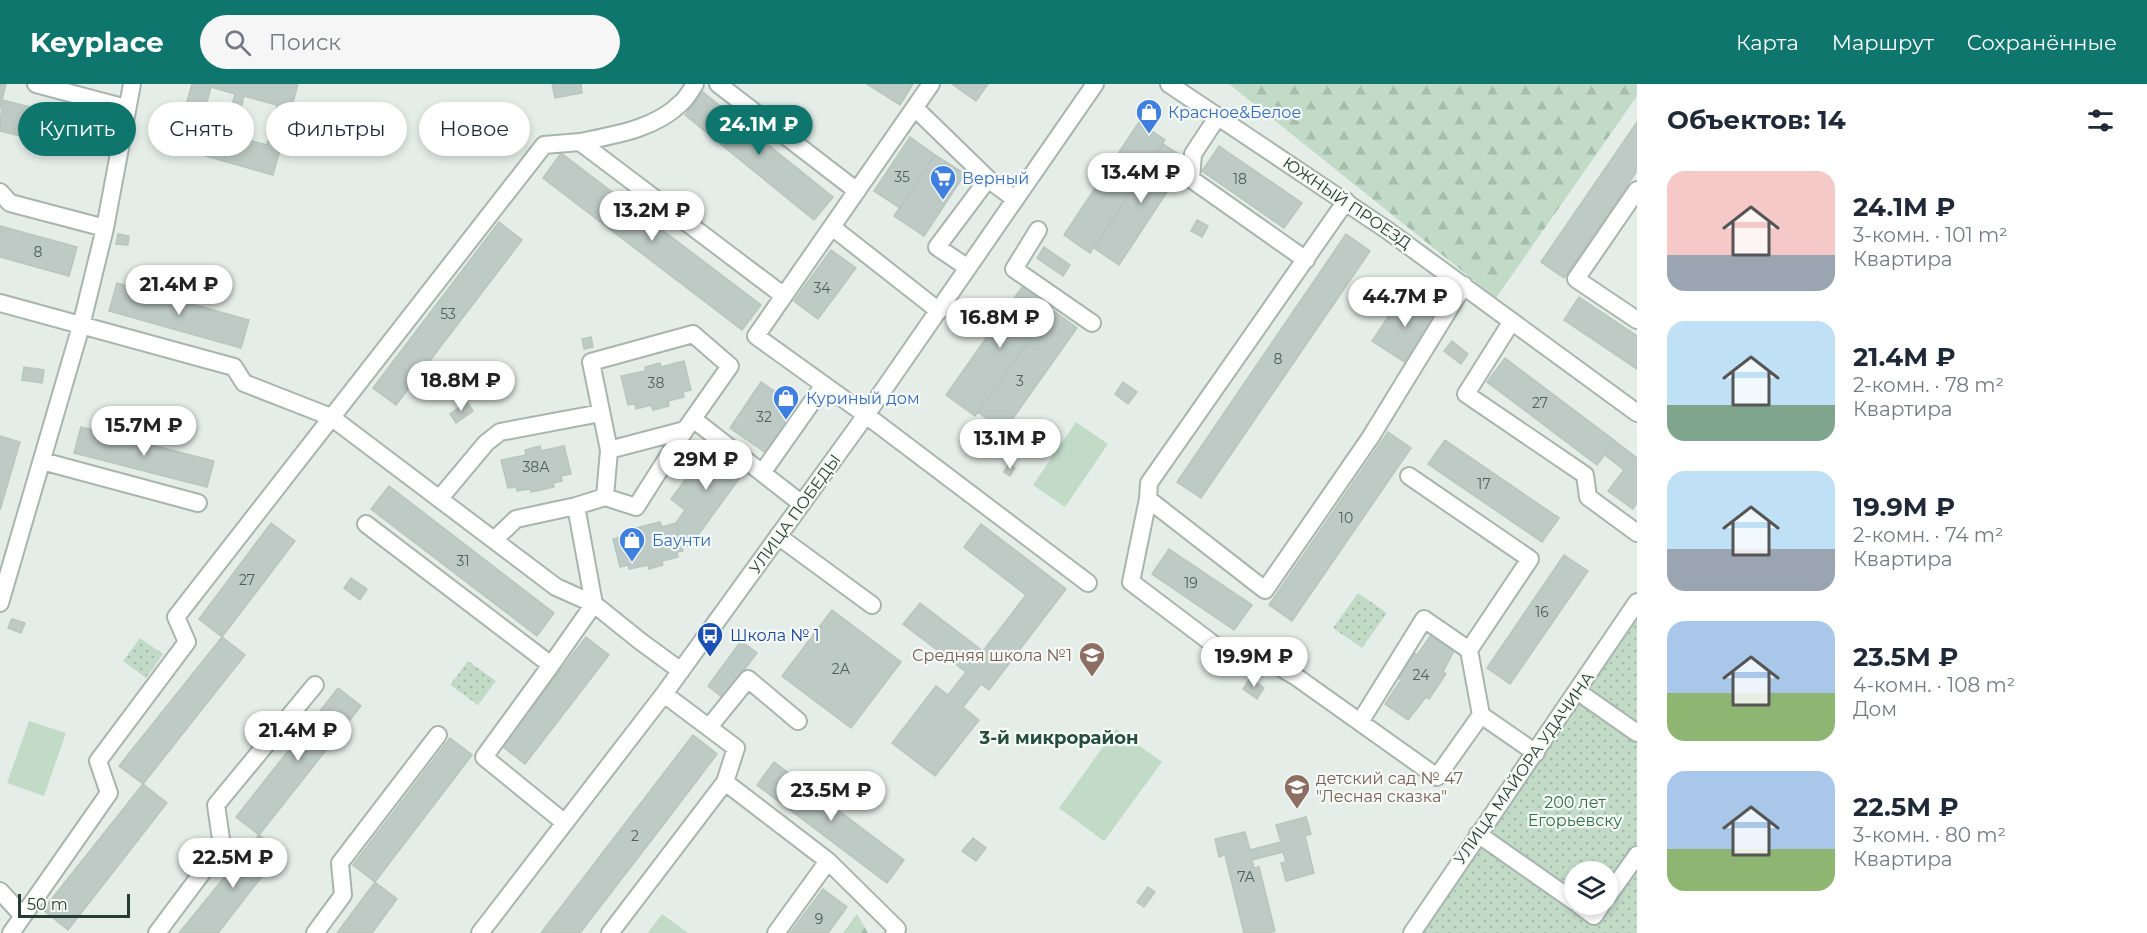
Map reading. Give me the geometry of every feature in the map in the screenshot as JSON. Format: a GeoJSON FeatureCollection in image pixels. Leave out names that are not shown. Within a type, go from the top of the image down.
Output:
{"type":"FeatureCollection","features":[{"type":"Feature","properties":{"kind":"street"},"geometry":{"type":"LineString","coordinates":[[36,84],[104,102]]}},
{"type":"Feature","properties":{"kind":"street"},"geometry":{"type":"LineString","coordinates":[[128,102],[132,84]]}},
{"type":"Feature","properties":{"kind":"street"},"geometry":{"type":"LineString","coordinates":[[11,933],[109,793],[98,761],[187,642],[176,617],[544,145],[580,142],[626,133],[660,118],[681,103],[695,84]]}},
{"type":"Feature","properties":{"kind":"street"},"geometry":{"type":"LineString","coordinates":[[718,84],[857,191]]}},
{"type":"Feature","properties":{"kind":"street"},"geometry":{"type":"LineString","coordinates":[[931,84],[756,336],[866,415],[1088,583]]}},
{"type":"Feature","properties":{"kind":"street","name":"УЛИЦА ПОБЕДЫ"},"geometry":{"type":"LineString","coordinates":[[480,933],[664,694],[802,504],[939,311],[1095,84]]}},
{"type":"Feature","properties":{"kind":"street","name":"ЮЖНЫЙ ПРОЕЗД"},"geometry":{"type":"LineString","coordinates":[[1169,84],[1346,201],[1637,413]]}},
{"type":"Feature","properties":{"kind":"street"},"geometry":{"type":"LineString","coordinates":[[915,108],[988,179],[1015,199]]}},
{"type":"Feature","properties":{"kind":"street"},"geometry":{"type":"LineString","coordinates":[[1218,116],[1194,154],[1191,179],[1306,260]]}},
{"type":"Feature","properties":{"kind":"street"},"geometry":{"type":"LineString","coordinates":[[580,142],[784,296]]}},
{"type":"Feature","properties":{"kind":"street"},"geometry":{"type":"LineString","coordinates":[[0,603],[81,326],[105,228],[118,156]]}},
{"type":"Feature","properties":{"kind":"street"},"geometry":{"type":"LineString","coordinates":[[968,268],[937,247],[988,179]]}},
{"type":"Feature","properties":{"kind":"street"},"geometry":{"type":"LineString","coordinates":[[1637,190],[1576,279],[1637,320]]}},
{"type":"Feature","properties":{"kind":"street"},"geometry":{"type":"LineString","coordinates":[[0,192],[10,203],[105,228]]}},
{"type":"Feature","properties":{"kind":"street"},"geometry":{"type":"LineString","coordinates":[[1346,201],[1149,483],[1148,499],[1131,582],[1221,650],[1271,662],[1295,676],[1437,777],[1481,715]]}},
{"type":"Feature","properties":{"kind":"street"},"geometry":{"type":"LineString","coordinates":[[832,227],[939,311]]}},
{"type":"Feature","properties":{"kind":"street"},"geometry":{"type":"LineString","coordinates":[[1038,230],[1014,269],[1092,323]]}},
{"type":"Feature","properties":{"kind":"street"},"geometry":{"type":"LineString","coordinates":[[1148,499],[1265,590],[1370,438],[1464,285]]}},
{"type":"Feature","properties":{"kind":"street"},"geometry":{"type":"LineString","coordinates":[[0,303],[234,368],[244,383],[331,417],[556,587],[594,604],[681,671]]}},
{"type":"Feature","properties":{"kind":"street"},"geometry":{"type":"LineString","coordinates":[[1512,321],[1466,394],[1585,476],[1588,498],[1637,533]]}},
{"type":"Feature","properties":{"kind":"street"},"geometry":{"type":"LineString","coordinates":[[494,540],[516,519],[605,497],[636,507],[689,424],[730,366],[693,334],[591,362],[609,450],[605,497]]}},
{"type":"Feature","properties":{"kind":"street"},"geometry":{"type":"LineString","coordinates":[[762,473],[824,385]]}},
{"type":"Feature","properties":{"kind":"street"},"geometry":{"type":"LineString","coordinates":[[440,498],[486,443],[500,432],[601,413]]}},
{"type":"Feature","properties":{"kind":"street"},"geometry":{"type":"LineString","coordinates":[[689,424],[762,473],[802,504]]}},
{"type":"Feature","properties":{"kind":"street"},"geometry":{"type":"LineString","coordinates":[[609,450],[689,424]]}},
{"type":"Feature","properties":{"kind":"street"},"geometry":{"type":"LineString","coordinates":[[42,461],[198,503]]}},
{"type":"Feature","properties":{"kind":"street"},"geometry":{"type":"LineString","coordinates":[[1409,476],[1530,559],[1469,650],[1481,715],[1536,753]]}},
{"type":"Feature","properties":{"kind":"street"},"geometry":{"type":"LineString","coordinates":[[565,823],[484,757],[594,604],[576,506]]}},
{"type":"Feature","properties":{"kind":"street"},"geometry":{"type":"LineString","coordinates":[[366,524],[551,665]]}},
{"type":"Feature","properties":{"kind":"street"},"geometry":{"type":"LineString","coordinates":[[778,536],[872,605]]}},
{"type":"Feature","properties":{"kind":"street","name":"УЛИЦА МАЙОРА УДАЧИНА"},"geometry":{"type":"LineString","coordinates":[[1412,933],[1637,602]]}},
{"type":"Feature","properties":{"kind":"street"},"geometry":{"type":"LineString","coordinates":[[1360,722],[1424,619],[1469,650]]}},
{"type":"Feature","properties":{"kind":"street"},"geometry":{"type":"LineString","coordinates":[[709,727],[748,679],[798,721]]}},
{"type":"Feature","properties":{"kind":"street"},"geometry":{"type":"LineString","coordinates":[[157,933],[222,846],[216,805],[315,685]]}},
{"type":"Feature","properties":{"kind":"street"},"geometry":{"type":"LineString","coordinates":[[1577,691],[1637,733]]}},
{"type":"Feature","properties":{"kind":"street"},"geometry":{"type":"LineString","coordinates":[[610,933],[726,782],[736,748],[664,694]]}},
{"type":"Feature","properties":{"kind":"street"},"geometry":{"type":"LineString","coordinates":[[315,933],[343,895],[340,863],[438,735]]}},
{"type":"Feature","properties":{"kind":"street"},"geometry":{"type":"LineString","coordinates":[[726,782],[828,861],[897,929],[894,933]]}},
{"type":"Feature","properties":{"kind":"street"},"geometry":{"type":"LineString","coordinates":[[1478,834],[1564,894]]}},
{"type":"Feature","properties":{"kind":"street"},"geometry":{"type":"LineString","coordinates":[[1618,882],[1637,855]]}},
{"type":"Feature","properties":{"kind":"street"},"geometry":{"type":"LineString","coordinates":[[776,933],[828,861]]}},
{"type":"Feature","properties":{"kind":"street"},"geometry":{"type":"LineString","coordinates":[[0,891],[22,916]]}},
{"type":"Feature","properties":{"kind":"green space"},"geometry":{"type":"Polygon","coordinates":[[[1229,84],[1637,84],[1637,96],[1496,298],[1229,84]]]}},
{"type":"Feature","properties":{"kind":"green space"},"geometry":{"type":"Polygon","coordinates":[[[1076,422],[1108,444],[1065,507],[1033,485],[1076,422]]]}},
{"type":"Feature","properties":{"kind":"green space"},"geometry":{"type":"Polygon","coordinates":[[[1358,593],[1387,613],[1362,648],[1333,628],[1358,593]]]}},
{"type":"Feature","properties":{"kind":"green space","name":"200 лет Егорьевску"},"geometry":{"type":"Polygon","coordinates":[[[1637,612],[1637,933],[1417,933],[1637,612]]]}},
{"type":"Feature","properties":{"kind":"green space"},"geometry":{"type":"Polygon","coordinates":[[[140,638],[163,654],[146,678],[123,661],[140,638]]]}},
{"type":"Feature","properties":{"kind":"green space"},"geometry":{"type":"Polygon","coordinates":[[[468,661],[496,681],[478,705],[450,685],[468,661]]]}},
{"type":"Feature","properties":{"kind":"green space"},"geometry":{"type":"Polygon","coordinates":[[[29,721],[66,733],[44,796],[7,783],[29,721]]]}},
{"type":"Feature","properties":{"kind":"green space"},"geometry":{"type":"Polygon","coordinates":[[[1116,729],[1162,762],[1104,841],[1059,808],[1116,729]]]}},
{"type":"Feature","properties":{"kind":"green space"},"geometry":{"type":"Polygon","coordinates":[[[662,914],[688,933],[648,933],[662,914]]]}},
{"type":"Feature","properties":{"kind":"green space"},"geometry":{"type":"Polygon","coordinates":[[[857,914],[868,933],[843,933],[857,914]]]}},
{"type":"Feature","properties":{"kind":"building"},"geometry":{"type":"Polygon","coordinates":[[[0,84],[6,84],[0,108],[0,84]]]}},
{"type":"Feature","properties":{"kind":"building"},"geometry":{"type":"Polygon","coordinates":[[[192,84],[298,84],[293,102],[266,102],[244,96],[242,102],[233,102],[235,94],[211,87],[207,102],[187,102],[192,84]]]}},
{"type":"Feature","properties":{"kind":"building"},"geometry":{"type":"Polygon","coordinates":[[[552,84],[581,84],[582,93],[555,98],[552,84]]]}},
{"type":"Feature","properties":{"kind":"building"},"geometry":{"type":"Polygon","coordinates":[[[867,84],[913,84],[900,105],[867,84]]]}},
{"type":"Feature","properties":{"kind":"building"},"geometry":{"type":"Polygon","coordinates":[[[952,84],[988,84],[976,101],[952,84]]]}},
{"type":"Feature","properties":{"kind":"building"},"geometry":{"type":"Polygon","coordinates":[[[703,92],[833,197],[814,220],[685,115],[703,92]]]}},
{"type":"Feature","properties":{"kind":"building"},"geometry":{"type":"Polygon","coordinates":[[[2,100],[18,104],[18,135],[0,131],[2,100]]]}},
{"type":"Feature","properties":{"kind":"building"},"geometry":{"type":"Polygon","coordinates":[[[1139,122],[1165,140],[1090,253],[1064,235],[1139,122]]]}},
{"type":"Feature","properties":{"kind":"building"},"geometry":{"type":"Polygon","coordinates":[[[1637,122],[1637,171],[1564,278],[1541,262],[1637,122]]]}},
{"type":"Feature","properties":{"kind":"building"},"geometry":{"type":"Polygon","coordinates":[[[910,137],[935,155],[900,208],[874,191],[910,137]]]}},
{"type":"Feature","properties":{"kind":"building"},"geometry":{"type":"Polygon","coordinates":[[[254,141],[266,145],[266,156],[278,156],[273,175],[206,156],[254,156],[254,141]]]}},
{"type":"Feature","properties":{"kind":"building"},"geometry":{"type":"Polygon","coordinates":[[[1163,144],[1188,160],[1119,265],[1094,248],[1163,144]]]}},
{"type":"Feature","properties":{"kind":"building"},"geometry":{"type":"Polygon","coordinates":[[[1219,146],[1302,203],[1284,228],[1202,171],[1219,146]]]}},
{"type":"Feature","properties":{"kind":"building"},"geometry":{"type":"Polygon","coordinates":[[[561,153],[761,305],[742,330],[543,178],[561,153]]]}},
{"type":"Feature","properties":{"kind":"building"},"geometry":{"type":"Polygon","coordinates":[[[935,155],[965,174],[924,236],[894,216],[935,155]]]}},
{"type":"Feature","properties":{"kind":"building"},"geometry":{"type":"Polygon","coordinates":[[[1197,220],[1208,226],[1202,237],[1191,231],[1197,220]]]}},
{"type":"Feature","properties":{"kind":"building"},"geometry":{"type":"Polygon","coordinates":[[[499,222],[522,240],[396,405],[373,388],[499,222]]]}},
{"type":"Feature","properties":{"kind":"building"},"geometry":{"type":"Polygon","coordinates":[[[0,226],[77,247],[69,276],[0,257],[0,226]]]}},
{"type":"Feature","properties":{"kind":"building"},"geometry":{"type":"Polygon","coordinates":[[[118,234],[129,236],[128,245],[116,244],[118,234]]]}},
{"type":"Feature","properties":{"kind":"building"},"geometry":{"type":"Polygon","coordinates":[[[1346,234],[1370,251],[1201,498],[1177,482],[1346,234]]]}},
{"type":"Feature","properties":{"kind":"building"},"geometry":{"type":"Polygon","coordinates":[[[1044,247],[1070,265],[1063,276],[1037,258],[1044,247]]]}},
{"type":"Feature","properties":{"kind":"building"},"geometry":{"type":"Polygon","coordinates":[[[831,250],[856,268],[818,319],[794,301],[831,250]]]}},
{"type":"Feature","properties":{"kind":"building"},"geometry":{"type":"Polygon","coordinates":[[[117,283],[249,320],[241,348],[109,311],[117,283]]]}},
{"type":"Feature","properties":{"kind":"building"},"geometry":{"type":"Polygon","coordinates":[[[1025,283],[1055,304],[975,416],[946,395],[1025,283]]]}},
{"type":"Feature","properties":{"kind":"building"},"geometry":{"type":"Polygon","coordinates":[[[1402,296],[1413,303],[1417,297],[1428,304],[1424,310],[1436,318],[1406,363],[1372,341],[1402,296]]]}},
{"type":"Feature","properties":{"kind":"building"},"geometry":{"type":"Polygon","coordinates":[[[1579,297],[1637,336],[1637,369],[1564,320],[1579,297]]]}},
{"type":"Feature","properties":{"kind":"building"},"geometry":{"type":"Polygon","coordinates":[[[1051,309],[1077,328],[1004,431],[978,412],[1051,309]]]}},
{"type":"Feature","properties":{"kind":"building"},"geometry":{"type":"Polygon","coordinates":[[[591,337],[593,347],[584,349],[582,339],[591,337]]]}},
{"type":"Feature","properties":{"kind":"building"},"geometry":{"type":"Polygon","coordinates":[[[1452,341],[1468,354],[1461,364],[1444,351],[1452,341]]]}},
{"type":"Feature","properties":{"kind":"building"},"geometry":{"type":"Polygon","coordinates":[[[1505,358],[1615,441],[1597,465],[1487,382],[1505,358]]]}},
{"type":"Feature","properties":{"kind":"building"},"geometry":{"type":"Polygon","coordinates":[[[684,361],[691,390],[683,392],[684,397],[668,401],[669,406],[653,410],[651,405],[636,409],[635,404],[628,405],[621,376],[645,371],[645,367],[660,363],[661,367],[684,361]]]}},
{"type":"Feature","properties":{"kind":"building"},"geometry":{"type":"Polygon","coordinates":[[[24,367],[44,370],[42,383],[22,380],[24,367]]]}},
{"type":"Feature","properties":{"kind":"building"},"geometry":{"type":"Polygon","coordinates":[[[761,382],[798,407],[766,453],[730,428],[761,382]]]}},
{"type":"Feature","properties":{"kind":"building"},"geometry":{"type":"Polygon","coordinates":[[[1123,382],[1137,392],[1128,404],[1115,394],[1123,382]]]}},
{"type":"Feature","properties":{"kind":"building"},"geometry":{"type":"Polygon","coordinates":[[[467,402],[473,411],[456,423],[450,414],[467,402]]]}},
{"type":"Feature","properties":{"kind":"building"},"geometry":{"type":"Polygon","coordinates":[[[81,427],[214,461],[207,487],[74,453],[81,427]]]}},
{"type":"Feature","properties":{"kind":"building"},"geometry":{"type":"Polygon","coordinates":[[[1388,432],[1411,448],[1292,621],[1269,605],[1388,432]]]}},
{"type":"Feature","properties":{"kind":"building"},"geometry":{"type":"Polygon","coordinates":[[[0,436],[20,442],[0,510],[0,436]]]}},
{"type":"Feature","properties":{"kind":"building"},"geometry":{"type":"Polygon","coordinates":[[[1445,440],[1559,518],[1542,542],[1428,464],[1445,440]]]}},
{"type":"Feature","properties":{"kind":"building"},"geometry":{"type":"Polygon","coordinates":[[[1615,441],[1637,458],[1637,503],[1633,509],[1608,491],[1624,470],[1605,455],[1615,441]]]}},
{"type":"Feature","properties":{"kind":"building"},"geometry":{"type":"Polygon","coordinates":[[[713,442],[747,468],[690,546],[682,547],[676,523],[685,510],[671,499],[713,442]]]}},
{"type":"Feature","properties":{"kind":"building"},"geometry":{"type":"Polygon","coordinates":[[[540,446],[541,451],[564,446],[571,474],[561,476],[562,481],[553,483],[554,487],[541,490],[531,492],[530,489],[517,491],[516,487],[508,488],[501,460],[526,455],[525,450],[540,446]]]}},
{"type":"Feature","properties":{"kind":"building"},"geometry":{"type":"Polygon","coordinates":[[[1009,464],[1015,468],[1010,476],[1004,472],[1009,464]]]}},
{"type":"Feature","properties":{"kind":"building"},"geometry":{"type":"Polygon","coordinates":[[[389,486],[554,613],[537,636],[371,509],[389,486]]]}},
{"type":"Feature","properties":{"kind":"building"},"geometry":{"type":"Polygon","coordinates":[[[660,522],[662,527],[676,523],[683,551],[677,552],[678,557],[662,561],[663,565],[649,569],[648,565],[629,569],[628,565],[620,567],[613,539],[629,535],[628,530],[660,522]]]}},
{"type":"Feature","properties":{"kind":"building"},"geometry":{"type":"Polygon","coordinates":[[[271,523],[295,541],[222,637],[199,619],[271,523]]]}},
{"type":"Feature","properties":{"kind":"building"},"geometry":{"type":"Polygon","coordinates":[[[981,524],[1066,589],[989,690],[981,684],[963,707],[979,720],[935,776],[892,743],[936,686],[948,695],[966,672],[903,624],[920,603],[983,651],[1026,595],[964,547],[981,524]]]}},
{"type":"Feature","properties":{"kind":"building"},"geometry":{"type":"Polygon","coordinates":[[[1169,549],[1252,605],[1234,630],[1152,574],[1169,549]]]}},
{"type":"Feature","properties":{"kind":"building"},"geometry":{"type":"Polygon","coordinates":[[[1564,555],[1588,571],[1510,684],[1487,668],[1564,555]]]}},
{"type":"Feature","properties":{"kind":"building"},"geometry":{"type":"Polygon","coordinates":[[[351,578],[367,589],[360,600],[344,588],[351,578]]]}},
{"type":"Feature","properties":{"kind":"building"},"geometry":{"type":"Polygon","coordinates":[[[832,610],[901,662],[851,728],[782,676],[832,610]]]}},
{"type":"Feature","properties":{"kind":"building"},"geometry":{"type":"Polygon","coordinates":[[[12,619],[25,623],[21,633],[8,628],[12,619]]]}},
{"type":"Feature","properties":{"kind":"building"},"geometry":{"type":"Polygon","coordinates":[[[1433,632],[1456,647],[1443,672],[1446,674],[1429,699],[1426,697],[1408,720],[1385,704],[1401,680],[1397,677],[1413,652],[1417,655],[1433,632]]]}},
{"type":"Feature","properties":{"kind":"building"},"geometry":{"type":"Polygon","coordinates":[[[222,637],[245,655],[143,784],[119,766],[222,637]]]}},
{"type":"Feature","properties":{"kind":"building"},"geometry":{"type":"Polygon","coordinates":[[[586,637],[609,655],[525,764],[502,746],[586,637]]]}},
{"type":"Feature","properties":{"kind":"building"},"geometry":{"type":"Polygon","coordinates":[[[741,641],[757,653],[723,698],[708,686],[741,641]]]}},
{"type":"Feature","properties":{"kind":"building"},"geometry":{"type":"Polygon","coordinates":[[[1250,678],[1264,688],[1257,699],[1243,689],[1250,678]]]}},
{"type":"Feature","properties":{"kind":"building"},"geometry":{"type":"Polygon","coordinates":[[[338,688],[361,706],[259,835],[236,817],[338,688]]]}},
{"type":"Feature","properties":{"kind":"building"},"geometry":{"type":"Polygon","coordinates":[[[693,735],[717,754],[670,816],[580,933],[541,933],[693,735]]]}},
{"type":"Feature","properties":{"kind":"building"},"geometry":{"type":"Polygon","coordinates":[[[450,738],[472,755],[375,882],[353,865],[450,738]]]}},
{"type":"Feature","properties":{"kind":"building"},"geometry":{"type":"Polygon","coordinates":[[[774,762],[904,860],[887,883],[757,785],[774,762]]]}},
{"type":"Feature","properties":{"kind":"building"},"geometry":{"type":"Polygon","coordinates":[[[143,784],[167,803],[68,930],[43,910],[143,784]]]}},
{"type":"Feature","properties":{"kind":"building"},"geometry":{"type":"Polygon","coordinates":[[[1306,817],[1311,834],[1305,836],[1314,873],[1286,881],[1281,863],[1286,862],[1283,852],[1252,860],[1254,868],[1259,867],[1275,931],[1244,933],[1225,855],[1219,857],[1215,839],[1245,832],[1250,850],[1281,842],[1276,825],[1306,817]]]}},
{"type":"Feature","properties":{"kind":"building"},"geometry":{"type":"Polygon","coordinates":[[[259,835],[281,852],[218,933],[179,933],[259,835]]]}},
{"type":"Feature","properties":{"kind":"building"},"geometry":{"type":"Polygon","coordinates":[[[973,838],[986,848],[976,861],[962,851],[973,838]]]}},
{"type":"Feature","properties":{"kind":"building"},"geometry":{"type":"Polygon","coordinates":[[[375,882],[397,899],[372,933],[337,933],[375,882]]]}},
{"type":"Feature","properties":{"kind":"building"},"geometry":{"type":"Polygon","coordinates":[[[1148,887],[1155,892],[1144,907],[1137,902],[1148,887]]]}},
{"type":"Feature","properties":{"kind":"building"},"geometry":{"type":"Polygon","coordinates":[[[823,889],[847,907],[828,933],[790,933],[823,889]]]}},
{"type":"Feature","properties":{"kind":"place","name":"Красное&Белое"},"geometry":{"type":"Point","coordinates":[1149,135]}},
{"type":"Feature","properties":{"kind":"place","name":"Верный"},"geometry":{"type":"Point","coordinates":[943,201]}},
{"type":"Feature","properties":{"kind":"place","name":"Куриный дом"},"geometry":{"type":"Point","coordinates":[786,421]}},
{"type":"Feature","properties":{"kind":"place","name":"Баунти"},"geometry":{"type":"Point","coordinates":[632,563]}},
{"type":"Feature","properties":{"kind":"place","name":"Школа № 1"},"geometry":{"type":"Point","coordinates":[710,658]}},
{"type":"Feature","properties":{"kind":"place","name":"Средняя школа №1"},"geometry":{"type":"Point","coordinates":[1092,678]}},
{"type":"Feature","properties":{"kind":"place","name":"детский сад № 47 \"Лесная сказка\""},"geometry":{"type":"Point","coordinates":[1297,810]}},
{"type":"Feature","properties":{"kind":"district","name":"3-й микрорайон"},"geometry":{"type":"Point","coordinates":[1059,738]}}]}
